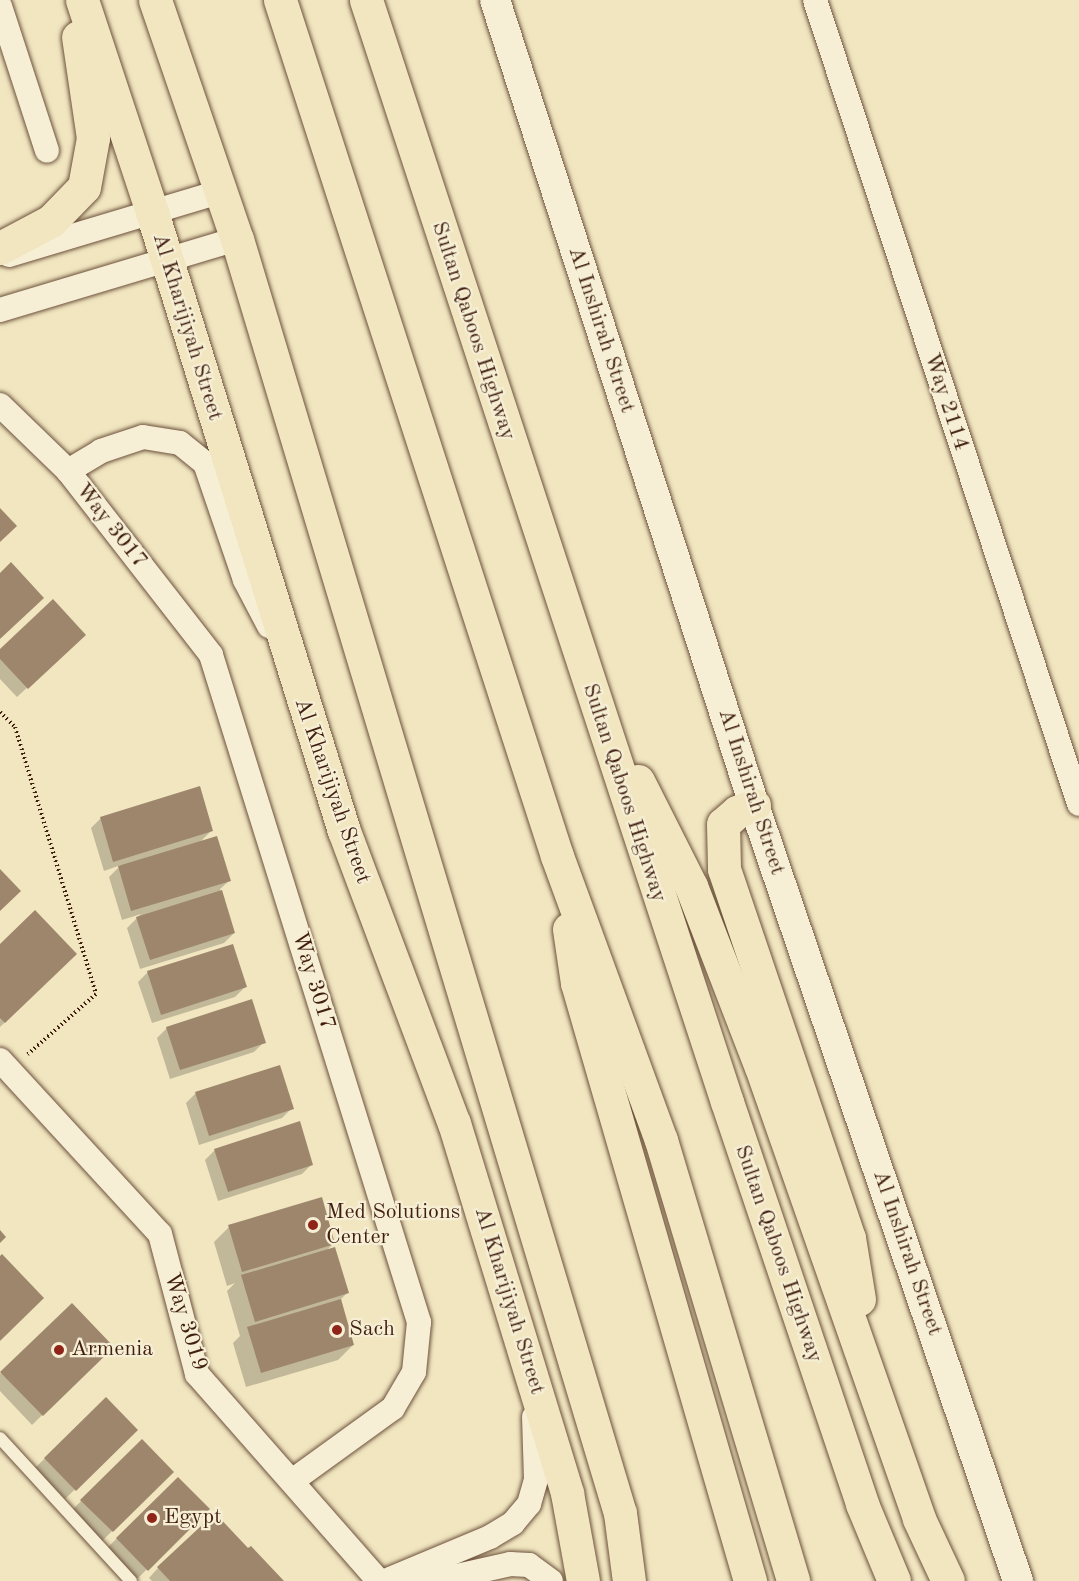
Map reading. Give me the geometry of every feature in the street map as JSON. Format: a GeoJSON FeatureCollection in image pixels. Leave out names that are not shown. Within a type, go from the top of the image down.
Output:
{"type":"FeatureCollection","features":[{"type":"Feature","properties":{"kind":"main road"},"geometry":{"type":"LineString","coordinates":[[0,248],[51,221],[84,187],[93,138],[72,0]]}},
{"type":"Feature","properties":{"kind":"main road","name":"Al Kharijiyah Street"},"geometry":{"type":"LineString","coordinates":[[82,0],[152,212],[290,665],[344,831],[454,1123],[567,1493],[583,1581]]}},
{"type":"Feature","properties":{"kind":"main road","name":"Al Kharijiyah Street"},"geometry":{"type":"LineString","coordinates":[[155,0],[237,239],[620,1513],[629,1581]]}},
{"type":"Feature","properties":{"kind":"main road"},"geometry":{"type":"LineString","coordinates":[[280,0],[557,856],[661,1140],[793,1581]]}},
{"type":"Feature","properties":{"kind":"main road","name":"Sultan Qaboos Highway"},"geometry":{"type":"LineString","coordinates":[[366,0],[586,676],[862,1504],[894,1581]]}},
{"type":"Feature","properties":{"kind":"main road"},"geometry":{"type":"LineString","coordinates":[[586,676],[691,886],[761,1067],[919,1519],[948,1581]]}},
{"type":"Feature","properties":{"kind":"main road"},"geometry":{"type":"LineString","coordinates":[[754,805],[737,812],[723,824],[724,869],[849,1238],[874,1390]]}},
{"type":"Feature","properties":{"kind":"main road"},"geometry":{"type":"LineString","coordinates":[[557,856],[577,983],[750,1581]]}},
{"type":"Feature","properties":{"kind":"street","name":"Al Inshirah Street"},"geometry":{"type":"LineString","coordinates":[[495,0],[754,805],[1018,1581]]}},
{"type":"Feature","properties":{"kind":"street","name":"Way 2114"},"geometry":{"type":"LineString","coordinates":[[815,0],[1079,804]]}},
{"type":"Feature","properties":{"kind":"street"},"geometry":{"type":"LineString","coordinates":[[0,6],[47,151]]}},
{"type":"Feature","properties":{"kind":"street"},"geometry":{"type":"LineString","coordinates":[[0,258],[222,191]]}},
{"type":"Feature","properties":{"kind":"street"},"geometry":{"type":"LineString","coordinates":[[0,310],[237,239]]}},
{"type":"Feature","properties":{"kind":"street","name":"Way 3017"},"geometry":{"type":"LineString","coordinates":[[0,405],[68,471],[211,655],[419,1322],[414,1372],[393,1408],[292,1481]]}},
{"type":"Feature","properties":{"kind":"street","name":"Way 3017"},"geometry":{"type":"LineString","coordinates":[[68,471],[101,451],[143,437],[180,443],[205,464],[245,580],[290,665]]}},
{"type":"Feature","properties":{"kind":"street","name":"Way 3019"},"geometry":{"type":"LineString","coordinates":[[5,1065],[160,1233],[197,1374],[379,1581]]}},
{"type":"Feature","properties":{"kind":"street"},"geometry":{"type":"LineString","coordinates":[[385,1581],[490,1537],[513,1523],[529,1504],[536,1479],[537,1446],[529,1367]]}},
{"type":"Feature","properties":{"kind":"street"},"geometry":{"type":"LineString","coordinates":[[407,1581],[448,1578],[510,1564],[529,1565],[551,1581]]}},
{"type":"Feature","properties":{"kind":"lane"},"geometry":{"type":"LineString","coordinates":[[0,1438],[131,1581]]}},
{"type":"Feature","properties":{"kind":"path"},"geometry":{"type":"LineString","coordinates":[[0,712],[15,727],[96,994],[5,1065]]}},
{"type":"Feature","properties":{"kind":"building"},"geometry":{"type":"Polygon","coordinates":[[[0,508],[17,526],[0,542],[0,508]]]}},
{"type":"Feature","properties":{"kind":"building"},"geometry":{"type":"Polygon","coordinates":[[[11,562],[44,598],[0,639],[0,573],[11,562]]]}},
{"type":"Feature","properties":{"kind":"building"},"geometry":{"type":"Polygon","coordinates":[[[53,599],[86,635],[28,689],[0,659],[0,649],[53,599]]]}},
{"type":"Feature","properties":{"kind":"building"},"geometry":{"type":"Polygon","coordinates":[[[200,786],[213,831],[113,862],[100,817],[200,786]]]}},
{"type":"Feature","properties":{"kind":"building"},"geometry":{"type":"Polygon","coordinates":[[[217,836],[231,881],[131,911],[118,866],[217,836]]]}},
{"type":"Feature","properties":{"kind":"building"},"geometry":{"type":"Polygon","coordinates":[[[0,869],[21,891],[0,911],[0,869]]]}},
{"type":"Feature","properties":{"kind":"building"},"geometry":{"type":"Polygon","coordinates":[[[222,890],[235,933],[150,960],[136,917],[222,890]]]}},
{"type":"Feature","properties":{"kind":"building"},"geometry":{"type":"Polygon","coordinates":[[[35,910],[77,954],[5,1023],[0,1018],[0,944],[35,910]]]}},
{"type":"Feature","properties":{"kind":"building"},"geometry":{"type":"Polygon","coordinates":[[[233,944],[247,987],[161,1015],[147,971],[233,944]]]}},
{"type":"Feature","properties":{"kind":"building"},"geometry":{"type":"Polygon","coordinates":[[[252,999],[266,1043],[180,1070],[166,1027],[252,999]]]}},
{"type":"Feature","properties":{"kind":"building"},"geometry":{"type":"Polygon","coordinates":[[[280,1065],[294,1109],[209,1136],[195,1092],[280,1065]]]}},
{"type":"Feature","properties":{"kind":"building"},"geometry":{"type":"Polygon","coordinates":[[[300,1121],[313,1165],[228,1192],[214,1149],[300,1121]]]}},
{"type":"Feature","properties":{"kind":"building"},"geometry":{"type":"Polygon","coordinates":[[[322,1197],[335,1244],[242,1272],[228,1225],[322,1197]]]}},
{"type":"Feature","properties":{"kind":"building"},"geometry":{"type":"Polygon","coordinates":[[[0,1230],[6,1237],[0,1243],[0,1230]]]}},
{"type":"Feature","properties":{"kind":"building"},"geometry":{"type":"Polygon","coordinates":[[[335,1247],[349,1293],[255,1322],[241,1275],[335,1247]]]}},
{"type":"Feature","properties":{"kind":"building"},"geometry":{"type":"Polygon","coordinates":[[[2,1254],[44,1298],[0,1341],[0,1256],[2,1254]]]}},
{"type":"Feature","properties":{"kind":"building"},"geometry":{"type":"Polygon","coordinates":[[[341,1299],[354,1345],[261,1373],[247,1327],[341,1299]]]}},
{"type":"Feature","properties":{"kind":"building"},"geometry":{"type":"Polygon","coordinates":[[[72,1303],[114,1347],[43,1416],[0,1372],[72,1303]]]}},
{"type":"Feature","properties":{"kind":"building"},"geometry":{"type":"Polygon","coordinates":[[[106,1397],[138,1430],[76,1491],[44,1458],[106,1397]]]}},
{"type":"Feature","properties":{"kind":"building"},"geometry":{"type":"Polygon","coordinates":[[[142,1439],[174,1472],[113,1532],[80,1500],[142,1439]]]}},
{"type":"Feature","properties":{"kind":"building"},"geometry":{"type":"Polygon","coordinates":[[[178,1477],[210,1509],[148,1571],[116,1538],[178,1477]]]}},
{"type":"Feature","properties":{"kind":"building"},"geometry":{"type":"Polygon","coordinates":[[[215,1513],[284,1581],[170,1581],[157,1567],[215,1513]]]}},
{"type":"Feature","properties":{"kind":"place","name":"Med Solutions Center"},"geometry":{"type":"Point","coordinates":[313,1225]}},
{"type":"Feature","properties":{"kind":"place","name":"Sach"},"geometry":{"type":"Point","coordinates":[337,1330]}},
{"type":"Feature","properties":{"kind":"place","name":"Armenia"},"geometry":{"type":"Point","coordinates":[59,1350]}},
{"type":"Feature","properties":{"kind":"place","name":"Egypt"},"geometry":{"type":"Point","coordinates":[152,1518]}}]}
